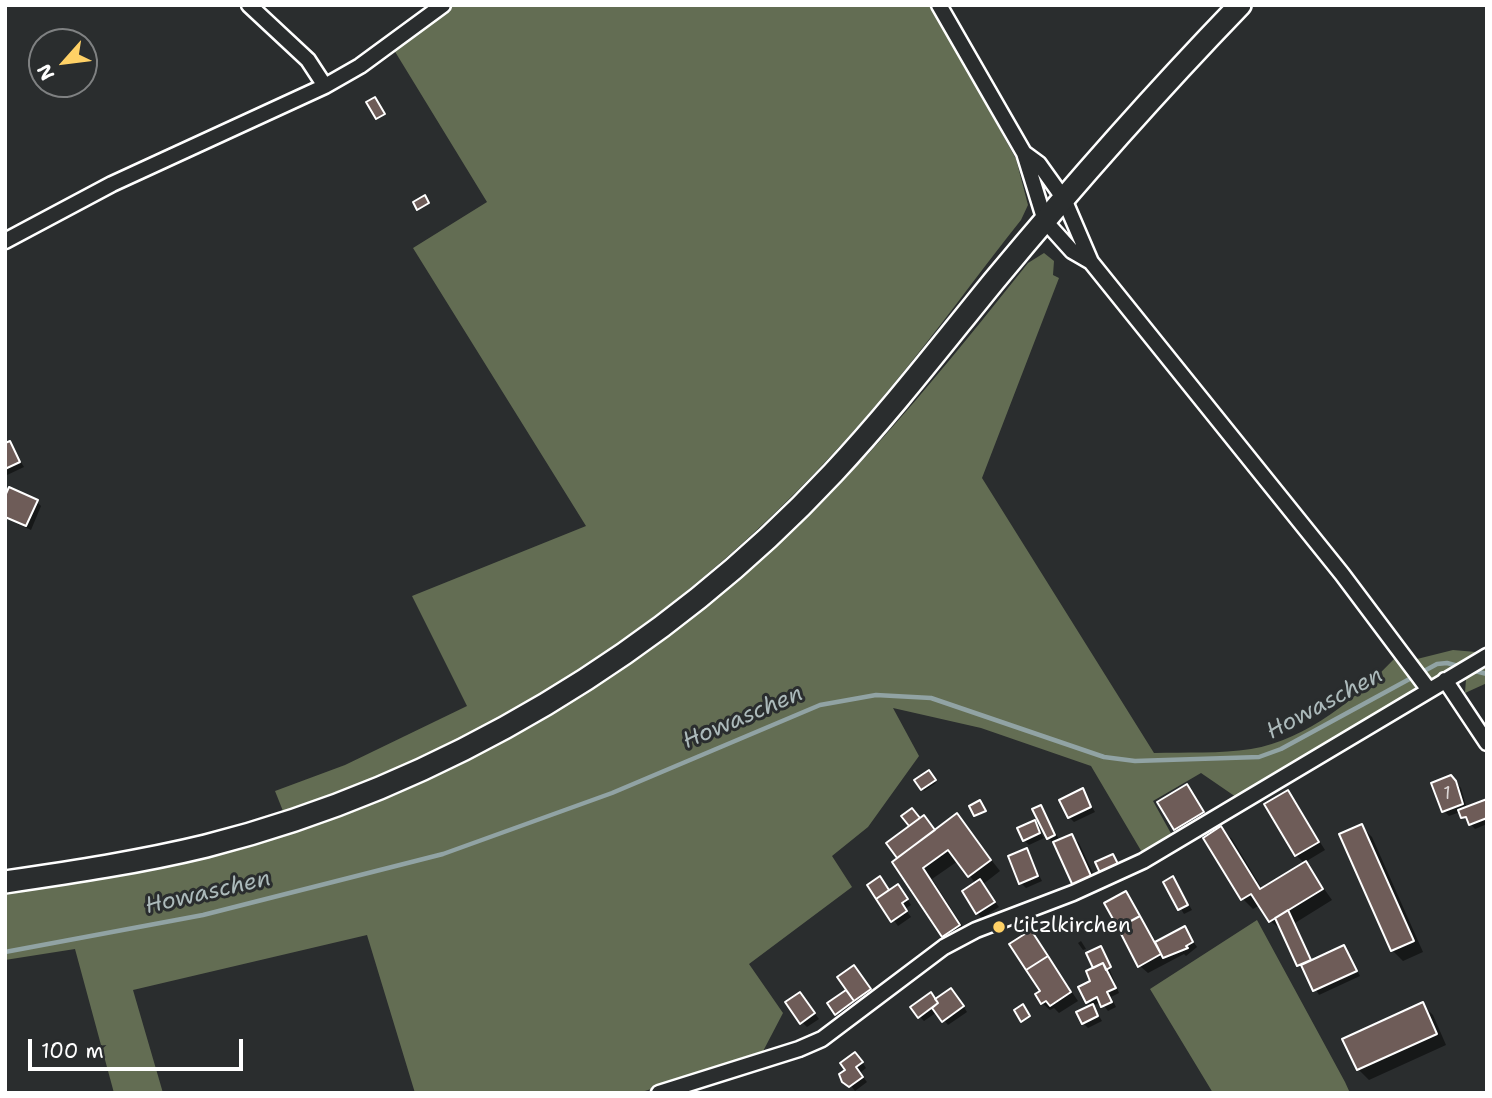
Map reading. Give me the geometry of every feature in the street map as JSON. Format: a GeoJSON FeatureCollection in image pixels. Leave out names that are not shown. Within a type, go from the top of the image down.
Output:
{"type":"FeatureCollection","features":[{"type":"Feature","properties":{"kind":"street"},"geometry":{"type":"LineString","coordinates":[[249,5],[308,60],[325,86]]}},
{"type":"Feature","properties":{"kind":"street"},"geometry":{"type":"LineString","coordinates":[[5,241],[112,184],[325,86],[360,66],[443,5]]}},
{"type":"Feature","properties":{"kind":"street"},"geometry":{"type":"LineString","coordinates":[[939,5],[1024,153],[1045,221],[1072,251],[1091,262]]}},
{"type":"Feature","properties":{"kind":"street"},"geometry":{"type":"LineString","coordinates":[[5,882],[114,866],[207,845],[276,825],[385,784],[497,731],[556,697],[669,622],[752,553],[794,512],[901,396],[1155,93],[1240,5]]}},
{"type":"Feature","properties":{"kind":"street"},"geometry":{"type":"LineString","coordinates":[[1024,153],[1038,164],[1064,199],[1091,262],[1334,563],[1427,687]]}},
{"type":"Feature","properties":{"kind":"street"},"geometry":{"type":"LineString","coordinates":[[659,1093],[799,1049],[822,1039],[944,947],[976,930],[1073,893],[1143,862],[1427,687],[1483,658]]}},
{"type":"Feature","properties":{"kind":"street"},"geometry":{"type":"LineString","coordinates":[[1450,677],[1487,743]]}},
{"type":"Feature","properties":{"kind":"green space"},"geometry":{"type":"Polygon","coordinates":[[[452,5],[931,5],[1016,159],[1028,205],[1021,220],[924,346],[829,458],[763,525],[692,587],[617,644],[539,695],[457,740],[372,779],[283,811],[275,791],[345,765],[467,706],[412,596],[586,526],[413,248],[487,202],[394,50],[452,5]]]}},
{"type":"Feature","properties":{"kind":"green space"},"geometry":{"type":"Polygon","coordinates":[[[1044,253],[1054,261],[1053,275],[1059,278],[982,478],[1154,753],[1227,752],[1272,744],[1331,714],[1366,687],[1396,657],[1409,671],[1417,659],[1453,650],[1476,652],[1236,797],[1201,773],[1153,801],[1173,837],[1143,854],[1091,766],[981,728],[893,708],[919,756],[868,827],[832,856],[852,887],[749,964],[783,1013],[760,1057],[638,1093],[415,1093],[367,935],[133,990],[163,1093],[114,1093],[75,949],[5,960],[5,890],[290,832],[417,783],[478,754],[597,686],[707,606],[796,528],[832,493],[900,418],[1028,263],[1044,253]]]}},
{"type":"Feature","properties":{"kind":"green space"},"geometry":{"type":"Polygon","coordinates":[[[1487,665],[1487,683],[1465,693],[1466,679],[1487,665]]]}},
{"type":"Feature","properties":{"kind":"green space"},"geometry":{"type":"Polygon","coordinates":[[[1257,920],[1350,1093],[1213,1093],[1150,989],[1257,920]]]}},
{"type":"Feature","properties":{"kind":"building"},"geometry":{"type":"Polygon","coordinates":[[[375,97],[385,114],[376,119],[366,102],[375,97]]]}},
{"type":"Feature","properties":{"kind":"building"},"geometry":{"type":"Polygon","coordinates":[[[425,195],[429,203],[417,210],[413,202],[425,195]]]}},
{"type":"Feature","properties":{"kind":"building"},"geometry":{"type":"Polygon","coordinates":[[[10,441],[20,462],[5,469],[5,443],[10,441]]]}},
{"type":"Feature","properties":{"kind":"building"},"geometry":{"type":"Polygon","coordinates":[[[9,487],[38,500],[26,526],[5,517],[5,496],[9,487]]]}},
{"type":"Feature","properties":{"kind":"building"},"geometry":{"type":"Polygon","coordinates":[[[929,770],[936,780],[921,790],[914,780],[929,770]]]}},
{"type":"Feature","properties":{"kind":"building"},"geometry":{"type":"Polygon","coordinates":[[[1451,775],[1456,781],[1463,804],[1442,812],[1431,783],[1451,775]]]}},
{"type":"Feature","properties":{"kind":"building"},"geometry":{"type":"Polygon","coordinates":[[[1187,784],[1204,812],[1174,830],[1157,802],[1187,784]]]}},
{"type":"Feature","properties":{"kind":"building"},"geometry":{"type":"Polygon","coordinates":[[[1083,788],[1091,807],[1068,818],[1059,800],[1083,788]]]}},
{"type":"Feature","properties":{"kind":"building"},"geometry":{"type":"Polygon","coordinates":[[[1288,790],[1319,842],[1295,856],[1264,804],[1288,790]]]}},
{"type":"Feature","properties":{"kind":"building"},"geometry":{"type":"Polygon","coordinates":[[[1487,799],[1487,818],[1469,825],[1466,817],[1461,818],[1458,810],[1487,799]]]}},
{"type":"Feature","properties":{"kind":"building"},"geometry":{"type":"Polygon","coordinates":[[[980,800],[986,811],[974,816],[969,806],[980,800]]]}},
{"type":"Feature","properties":{"kind":"building"},"geometry":{"type":"Polygon","coordinates":[[[1041,805],[1055,835],[1047,839],[1032,809],[1041,805]]]}},
{"type":"Feature","properties":{"kind":"building"},"geometry":{"type":"Polygon","coordinates":[[[912,808],[920,818],[909,826],[901,816],[912,808]]]}},
{"type":"Feature","properties":{"kind":"building"},"geometry":{"type":"Polygon","coordinates":[[[957,813],[991,860],[968,877],[948,850],[923,868],[960,925],[942,937],[892,862],[957,813]]]}},
{"type":"Feature","properties":{"kind":"building"},"geometry":{"type":"Polygon","coordinates":[[[924,815],[935,830],[897,858],[886,843],[924,815]]]}},
{"type":"Feature","properties":{"kind":"building"},"geometry":{"type":"Polygon","coordinates":[[[1035,820],[1040,833],[1023,841],[1017,828],[1035,820]]]}},
{"type":"Feature","properties":{"kind":"building"},"geometry":{"type":"Polygon","coordinates":[[[1362,824],[1414,941],[1391,951],[1339,834],[1362,824]]]}},
{"type":"Feature","properties":{"kind":"building"},"geometry":{"type":"Polygon","coordinates":[[[1221,826],[1260,889],[1306,861],[1323,889],[1269,922],[1251,894],[1241,900],[1203,838],[1221,826]]]}},
{"type":"Feature","properties":{"kind":"building"},"geometry":{"type":"Polygon","coordinates":[[[1072,834],[1092,878],[1073,886],[1053,842],[1072,834]]]}},
{"type":"Feature","properties":{"kind":"building"},"geometry":{"type":"Polygon","coordinates":[[[1027,848],[1038,876],[1019,884],[1008,856],[1027,848]]]}},
{"type":"Feature","properties":{"kind":"building"},"geometry":{"type":"Polygon","coordinates":[[[1113,854],[1119,866],[1101,875],[1095,862],[1113,854]]]}},
{"type":"Feature","properties":{"kind":"building"},"geometry":{"type":"Polygon","coordinates":[[[880,876],[889,890],[876,899],[867,885],[880,876]]]}},
{"type":"Feature","properties":{"kind":"building"},"geometry":{"type":"Polygon","coordinates":[[[1173,876],[1188,905],[1178,910],[1163,882],[1173,876]]]}},
{"type":"Feature","properties":{"kind":"building"},"geometry":{"type":"Polygon","coordinates":[[[980,879],[995,902],[976,914],[962,891],[980,879]]]}},
{"type":"Feature","properties":{"kind":"building"},"geometry":{"type":"Polygon","coordinates":[[[898,884],[908,899],[902,903],[907,911],[891,922],[876,899],[898,884]]]}},
{"type":"Feature","properties":{"kind":"building"},"geometry":{"type":"Polygon","coordinates":[[[1126,891],[1140,916],[1118,928],[1104,903],[1126,891]]]}},
{"type":"Feature","properties":{"kind":"building"},"geometry":{"type":"Polygon","coordinates":[[[1288,910],[1311,960],[1297,966],[1275,918],[1288,910]]]}},
{"type":"Feature","properties":{"kind":"building"},"geometry":{"type":"Polygon","coordinates":[[[1140,916],[1161,954],[1138,967],[1118,928],[1140,916]]]}},
{"type":"Feature","properties":{"kind":"building"},"geometry":{"type":"Polygon","coordinates":[[[1185,926],[1193,942],[1186,946],[1188,948],[1163,958],[1155,942],[1185,926]]]}},
{"type":"Feature","properties":{"kind":"building"},"geometry":{"type":"Polygon","coordinates":[[[1031,930],[1048,956],[1026,970],[1009,944],[1031,930]]]}},
{"type":"Feature","properties":{"kind":"building"},"geometry":{"type":"Polygon","coordinates":[[[1344,945],[1357,971],[1313,991],[1301,965],[1344,945]]]}},
{"type":"Feature","properties":{"kind":"building"},"geometry":{"type":"Polygon","coordinates":[[[1101,946],[1111,967],[1106,970],[1103,963],[1093,968],[1086,953],[1101,946]]]}},
{"type":"Feature","properties":{"kind":"building"},"geometry":{"type":"Polygon","coordinates":[[[1048,956],[1071,992],[1050,1006],[1046,1001],[1041,1004],[1035,994],[1040,991],[1026,970],[1048,956]]]}},
{"type":"Feature","properties":{"kind":"building"},"geometry":{"type":"Polygon","coordinates":[[[1103,963],[1116,988],[1107,992],[1112,1002],[1101,1007],[1097,997],[1086,1003],[1078,987],[1090,981],[1086,971],[1103,963]]]}},
{"type":"Feature","properties":{"kind":"building"},"geometry":{"type":"Polygon","coordinates":[[[854,965],[871,989],[854,1001],[837,977],[854,965]]]}},
{"type":"Feature","properties":{"kind":"building"},"geometry":{"type":"Polygon","coordinates":[[[951,988],[964,1006],[942,1022],[932,1008],[938,1003],[935,999],[951,988]]]}},
{"type":"Feature","properties":{"kind":"building"},"geometry":{"type":"Polygon","coordinates":[[[846,990],[854,1001],[835,1015],[827,1003],[846,990]]]}},
{"type":"Feature","properties":{"kind":"building"},"geometry":{"type":"Polygon","coordinates":[[[800,992],[815,1013],[800,1024],[785,1002],[800,992]]]}},
{"type":"Feature","properties":{"kind":"building"},"geometry":{"type":"Polygon","coordinates":[[[931,992],[938,1003],[918,1018],[910,1007],[931,992]]]}},
{"type":"Feature","properties":{"kind":"building"},"geometry":{"type":"Polygon","coordinates":[[[1423,1002],[1437,1034],[1357,1070],[1342,1039],[1423,1002]]]}},
{"type":"Feature","properties":{"kind":"building"},"geometry":{"type":"Polygon","coordinates":[[[1023,1004],[1030,1016],[1021,1022],[1014,1010],[1023,1004]]]}},
{"type":"Feature","properties":{"kind":"building"},"geometry":{"type":"Polygon","coordinates":[[[1093,1004],[1098,1016],[1082,1024],[1076,1012],[1093,1004]]]}},
{"type":"Feature","properties":{"kind":"building"},"geometry":{"type":"Polygon","coordinates":[[[855,1052],[863,1062],[856,1067],[863,1077],[849,1087],[842,1082],[839,1074],[845,1070],[840,1063],[855,1052]]]}},
{"type":"Feature","properties":{"kind":"waterway","name":"Howaschen"},"geometry":{"type":"LineString","coordinates":[[5,952],[203,915],[443,854],[612,793],[820,705],[876,695],[931,698],[1104,757],[1135,761],[1259,757],[1281,749],[1437,664],[1447,663],[1462,667]]}},
{"type":"Feature","properties":{"kind":"waterway","name":"Howaschen"},"geometry":{"type":"LineString","coordinates":[[1471,670],[1487,674]]}},
{"type":"Feature","properties":{"kind":"place","name":"Litzlkirchen"},"geometry":{"type":"Point","coordinates":[999,927]}}]}
